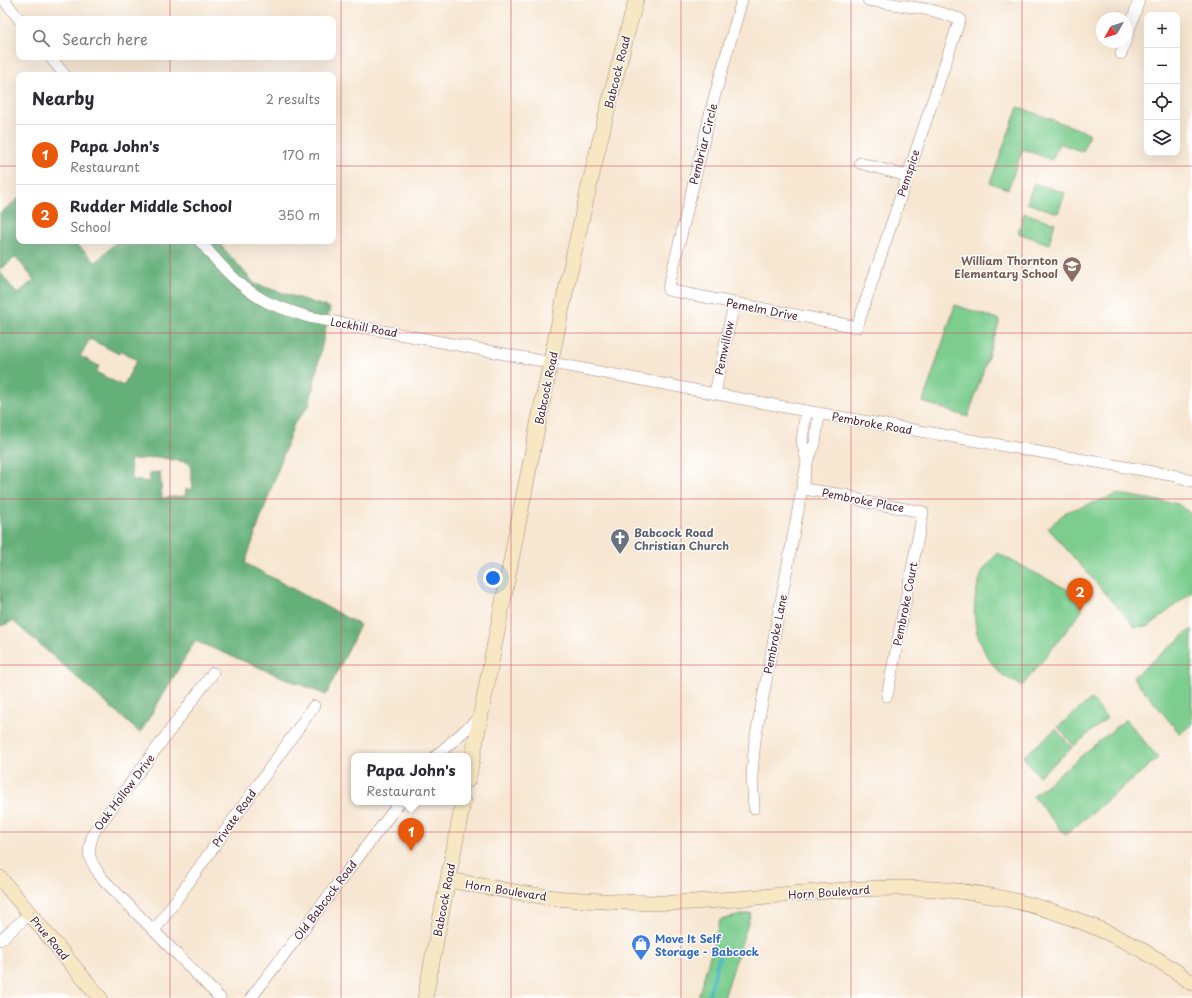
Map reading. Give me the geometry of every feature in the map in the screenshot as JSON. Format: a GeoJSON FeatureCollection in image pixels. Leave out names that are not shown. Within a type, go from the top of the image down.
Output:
{"type":"FeatureCollection","features":[{"type":"Feature","properties":{"kind":"main road","name":"Babcock Road"},"geometry":{"type":"LineString","coordinates":[[471,765],[552,362],[606,115],[636,0]]}},
{"type":"Feature","properties":{"kind":"main road","name":"Babcock Road"},"geometry":{"type":"LineString","coordinates":[[425,998],[463,805]]}},
{"type":"Feature","properties":{"kind":"main road","name":"Prue Road"},"geometry":{"type":"LineString","coordinates":[[0,878],[100,998]]}},
{"type":"Feature","properties":{"kind":"main road","name":"Horn Boulevard"},"geometry":{"type":"LineString","coordinates":[[448,880],[564,899],[669,903],[896,888],[948,890],[998,897],[1050,910],[1080,921],[1144,952],[1192,983]]}},
{"type":"Feature","properties":{"kind":"street"},"geometry":{"type":"LineString","coordinates":[[4,0],[17,16]]}},
{"type":"Feature","properties":{"kind":"street","name":"Pembriar Circle"},"geometry":{"type":"LineString","coordinates":[[668,290],[714,98],[742,0]]}},
{"type":"Feature","properties":{"kind":"street","name":"Pemspice"},"geometry":{"type":"LineString","coordinates":[[857,327],[960,19],[930,10],[868,0]]}},
{"type":"Feature","properties":{"kind":"street"},"geometry":{"type":"LineString","coordinates":[[1132,22],[1139,0]]}},
{"type":"Feature","properties":{"kind":"street"},"geometry":{"type":"LineString","coordinates":[[1121,54],[1123,48]]}},
{"type":"Feature","properties":{"kind":"street"},"geometry":{"type":"LineString","coordinates":[[52,60],[62,72]]}},
{"type":"Feature","properties":{"kind":"street"},"geometry":{"type":"LineString","coordinates":[[860,163],[907,176]]}},
{"type":"Feature","properties":{"kind":"street","name":"Lockhill Road"},"geometry":{"type":"LineString","coordinates":[[203,244],[226,271],[242,286],[265,301],[309,317],[552,362]]}},
{"type":"Feature","properties":{"kind":"street","name":"Pemelm Drive"},"geometry":{"type":"LineString","coordinates":[[668,290],[857,327]]}},
{"type":"Feature","properties":{"kind":"street","name":"Pemwillow"},"geometry":{"type":"LineString","coordinates":[[715,393],[734,303]]}},
{"type":"Feature","properties":{"kind":"street","name":"Pembroke Road"},"geometry":{"type":"LineString","coordinates":[[552,362],[806,411],[1176,476],[1192,481]]}},
{"type":"Feature","properties":{"kind":"street","name":"Pembroke Lane"},"geometry":{"type":"LineString","coordinates":[[806,411],[802,441],[807,462]]}},
{"type":"Feature","properties":{"kind":"street","name":"Pembroke Lane"},"geometry":{"type":"LineString","coordinates":[[754,808],[752,774],[755,740],[804,489],[807,462],[815,443],[819,413]]}},
{"type":"Feature","properties":{"kind":"street","name":"Pembroke Place"},"geometry":{"type":"LineString","coordinates":[[804,489],[845,495],[866,502],[923,512]]}},
{"type":"Feature","properties":{"kind":"street","name":"Pembroke Court"},"geometry":{"type":"LineString","coordinates":[[887,696],[923,512]]}},
{"type":"Feature","properties":{"kind":"street","name":"Oak Hollow Drive"},"geometry":{"type":"LineString","coordinates":[[213,673],[94,832],[88,848],[89,858],[101,877],[220,998]]}},
{"type":"Feature","properties":{"kind":"street","name":"Private Road"},"geometry":{"type":"LineString","coordinates":[[154,931],[314,706]]}},
{"type":"Feature","properties":{"kind":"street"},"geometry":{"type":"LineString","coordinates":[[439,753],[481,716]]}},
{"type":"Feature","properties":{"kind":"street","name":"Old Babcock Road"},"geometry":{"type":"LineString","coordinates":[[251,998],[398,805]]}},
{"type":"Feature","properties":{"kind":"street"},"geometry":{"type":"LineString","coordinates":[[0,940],[30,914]]}},
{"type":"Feature","properties":{"kind":"green space"},"geometry":{"type":"Polygon","coordinates":[[[1018,107],[1089,133],[1083,152],[1059,143],[1052,160],[1023,149],[1008,189],[990,183],[1018,107]]]}},
{"type":"Feature","properties":{"kind":"green space"},"geometry":{"type":"Polygon","coordinates":[[[1034,183],[1065,193],[1058,213],[1027,203],[1034,183]]]}},
{"type":"Feature","properties":{"kind":"green space"},"geometry":{"type":"Polygon","coordinates":[[[16,200],[16,244],[76,244],[96,262],[114,244],[220,244],[255,284],[330,308],[309,406],[294,424],[245,563],[360,625],[326,695],[195,641],[140,733],[13,621],[1,626],[0,272],[17,294],[34,280],[16,257],[0,269],[0,213],[16,200]],[[90,339],[80,356],[99,366],[96,372],[123,386],[137,360],[121,351],[119,354],[90,339]],[[159,457],[130,460],[132,480],[149,482],[150,473],[160,472],[162,498],[185,496],[186,489],[193,489],[190,463],[159,457]]]}},
{"type":"Feature","properties":{"kind":"green space"},"geometry":{"type":"Polygon","coordinates":[[[1024,213],[1055,223],[1049,244],[1018,233],[1024,213]]]}},
{"type":"Feature","properties":{"kind":"green space"},"geometry":{"type":"Polygon","coordinates":[[[955,305],[1000,320],[968,417],[923,402],[955,305]]]}},
{"type":"Feature","properties":{"kind":"green space"},"geometry":{"type":"Polygon","coordinates":[[[1119,494],[1178,504],[1192,515],[1192,592],[1149,626],[1135,627],[1048,528],[1066,512],[1119,494]]]}},
{"type":"Feature","properties":{"kind":"green space"},"geometry":{"type":"Polygon","coordinates":[[[997,553],[1080,596],[1082,611],[1022,686],[998,671],[983,649],[975,625],[975,599],[978,586],[983,570],[997,553]]]}},
{"type":"Feature","properties":{"kind":"green space"},"geometry":{"type":"Polygon","coordinates":[[[1192,629],[1192,724],[1180,734],[1133,677],[1192,629]]]}},
{"type":"Feature","properties":{"kind":"green space"},"geometry":{"type":"Polygon","coordinates":[[[1091,699],[1107,718],[1074,746],[1058,727],[1091,699]]]}},
{"type":"Feature","properties":{"kind":"green space"},"geometry":{"type":"Polygon","coordinates":[[[1126,719],[1158,758],[1065,835],[1033,796],[1126,719]]]}},
{"type":"Feature","properties":{"kind":"green space"},"geometry":{"type":"Polygon","coordinates":[[[1056,729],[1072,748],[1039,776],[1023,757],[1056,729]]]}},
{"type":"Feature","properties":{"kind":"green space"},"geometry":{"type":"Polygon","coordinates":[[[751,913],[724,998],[698,998],[720,920],[751,913]]]}},
{"type":"Feature","properties":{"kind":"waterway"},"geometry":{"type":"LineString","coordinates":[[708,998],[721,951]]}},
{"type":"Feature","properties":{"kind":"place","name":"William Thornton Elementary School"},"geometry":{"type":"Point","coordinates":[1072,283]}},
{"type":"Feature","properties":{"kind":"place","name":"Babcock Road Christian Church"},"geometry":{"type":"Point","coordinates":[620,555]}},
{"type":"Feature","properties":{"kind":"place","name":"Rudder Middle School"},"geometry":{"type":"Point","coordinates":[1080,611]}},
{"type":"Feature","properties":{"kind":"place","name":"Papa John's"},"geometry":{"type":"Point","coordinates":[411,851]}},
{"type":"Feature","properties":{"kind":"place","name":"Move It Self Storage - Babcock"},"geometry":{"type":"Point","coordinates":[641,961]}}]}
